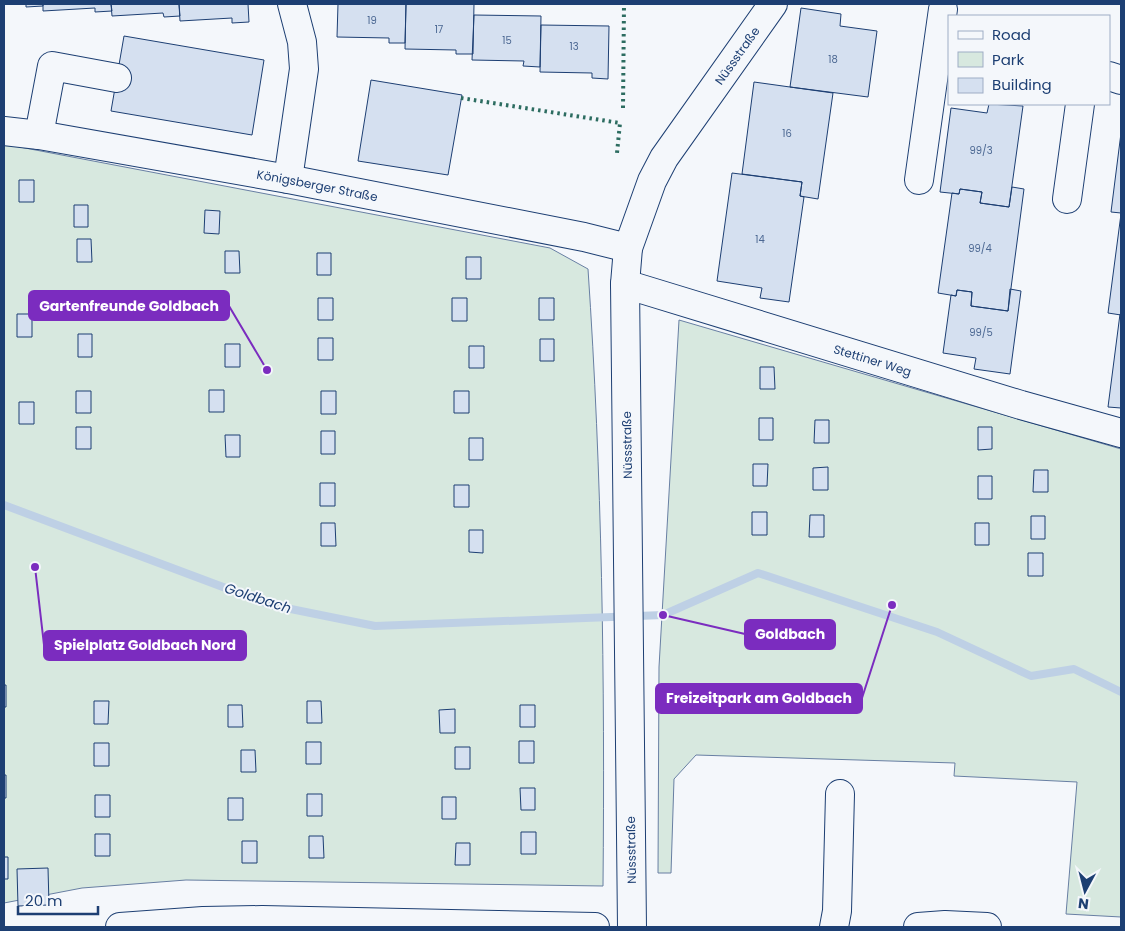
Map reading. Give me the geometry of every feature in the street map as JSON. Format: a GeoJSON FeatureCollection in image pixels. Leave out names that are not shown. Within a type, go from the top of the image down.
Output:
{"type":"FeatureCollection","features":[{"type":"Feature","properties":{"kind":"street"},"geometry":{"type":"LineString","coordinates":[[288,179],[304,69],[302,42],[292,4]]}},
{"type":"Feature","properties":{"kind":"street","name":"Nüssstraße"},"geometry":{"type":"LineString","coordinates":[[632,927],[630,586],[625,284],[628,248],[652,180],[664,158],[773,4]]}},
{"type":"Feature","properties":{"kind":"street"},"geometry":{"type":"LineString","coordinates":[[918,180],[946,10]]}},
{"type":"Feature","properties":{"kind":"street"},"geometry":{"type":"LineString","coordinates":[[39,136],[52,66],[117,78]]}},
{"type":"Feature","properties":{"kind":"street"},"geometry":{"type":"LineString","coordinates":[[1067,199],[1080,105]]}},
{"type":"Feature","properties":{"kind":"street","name":"Königsberger Straße"},"geometry":{"type":"LineString","coordinates":[[4,131],[288,179],[584,237],[628,248]]}},
{"type":"Feature","properties":{"kind":"street","name":"Stettiner Weg"},"geometry":{"type":"LineString","coordinates":[[625,284],[1121,433]]}},
{"type":"Feature","properties":{"kind":"street"},"geometry":{"type":"LineString","coordinates":[[834,927],[840,794]]}},
{"type":"Feature","properties":{"kind":"street"},"geometry":{"type":"LineString","coordinates":[[137,927],[262,924],[595,927]]}},
{"type":"Feature","properties":{"kind":"street"},"geometry":{"type":"LineString","coordinates":[[918,927],[945,924],[987,927]]}},
{"type":"Feature","properties":{"kind":"green space"},"geometry":{"type":"Polygon","coordinates":[[[4,144],[550,248],[588,269],[597,423],[602,578],[603,886],[186,880],[82,888],[4,903],[4,144]]]}},
{"type":"Feature","properties":{"kind":"green space"},"geometry":{"type":"Polygon","coordinates":[[[679,320],[1121,449],[1121,917],[1066,914],[1077,782],[954,776],[955,763],[696,755],[674,779],[671,873],[658,873],[659,667],[679,320]]]}},
{"type":"Feature","properties":{"kind":"building"},"geometry":{"type":"Polygon","coordinates":[[[26,4],[43,4],[43,6],[26,7],[26,4]]]}},
{"type":"Feature","properties":{"kind":"building"},"geometry":{"type":"Polygon","coordinates":[[[43,4],[111,4],[112,11],[95,12],[95,8],[43,11],[43,4]]]}},
{"type":"Feature","properties":{"kind":"building"},"geometry":{"type":"Polygon","coordinates":[[[111,4],[179,4],[180,16],[164,17],[163,13],[112,16],[111,4]]]}},
{"type":"Feature","properties":{"kind":"building"},"geometry":{"type":"Polygon","coordinates":[[[179,4],[248,4],[249,22],[232,23],[232,18],[180,21],[179,4]]]}},
{"type":"Feature","properties":{"kind":"building"},"geometry":{"type":"Polygon","coordinates":[[[338,4],[406,4],[405,43],[389,43],[389,38],[337,37],[338,4]]]}},
{"type":"Feature","properties":{"kind":"building"},"geometry":{"type":"Polygon","coordinates":[[[406,4],[474,4],[473,54],[456,54],[456,50],[405,49],[406,4]]]}},
{"type":"Feature","properties":{"kind":"building"},"geometry":{"type":"Polygon","coordinates":[[[801,8],[841,14],[840,26],[877,31],[868,97],[790,87],[801,8]]]}},
{"type":"Feature","properties":{"kind":"building"},"geometry":{"type":"Polygon","coordinates":[[[474,15],[541,16],[540,67],[523,66],[524,61],[472,60],[474,15]]]}},
{"type":"Feature","properties":{"kind":"building"},"geometry":{"type":"Polygon","coordinates":[[[541,25],[609,26],[608,79],[592,78],[592,73],[540,72],[541,25]]]}},
{"type":"Feature","properties":{"kind":"building"},"geometry":{"type":"Polygon","coordinates":[[[124,36],[264,60],[252,135],[111,111],[124,36]]]}},
{"type":"Feature","properties":{"kind":"building"},"geometry":{"type":"Polygon","coordinates":[[[371,80],[462,95],[448,175],[358,161],[371,80]]]}},
{"type":"Feature","properties":{"kind":"building"},"geometry":{"type":"Polygon","coordinates":[[[754,82],[833,93],[818,199],[800,196],[802,182],[742,174],[754,82]]]}},
{"type":"Feature","properties":{"kind":"building"},"geometry":{"type":"Polygon","coordinates":[[[989,105],[1023,106],[1009,207],[980,203],[982,192],[960,189],[959,194],[940,192],[951,108],[987,113],[989,105]]]}},
{"type":"Feature","properties":{"kind":"building"},"geometry":{"type":"Polygon","coordinates":[[[1121,133],[1121,213],[1111,212],[1121,133]]]}},
{"type":"Feature","properties":{"kind":"building"},"geometry":{"type":"Polygon","coordinates":[[[732,173],[802,182],[800,196],[804,197],[789,302],[760,298],[762,288],[717,281],[732,173]]]}},
{"type":"Feature","properties":{"kind":"building"},"geometry":{"type":"Polygon","coordinates":[[[19,180],[34,180],[34,202],[19,202],[19,180]]]}},
{"type":"Feature","properties":{"kind":"building"},"geometry":{"type":"Polygon","coordinates":[[[1012,187],[1024,189],[1008,311],[971,306],[972,292],[957,290],[956,296],[938,293],[952,193],[959,194],[960,189],[982,192],[980,203],[1009,207],[1012,187]]]}},
{"type":"Feature","properties":{"kind":"building"},"geometry":{"type":"Polygon","coordinates":[[[74,205],[88,205],[88,227],[74,227],[74,205]]]}},
{"type":"Feature","properties":{"kind":"building"},"geometry":{"type":"Polygon","coordinates":[[[205,210],[220,211],[219,234],[204,233],[205,210]]]}},
{"type":"Feature","properties":{"kind":"building"},"geometry":{"type":"Polygon","coordinates":[[[1121,214],[1121,315],[1108,313],[1121,214]]]}},
{"type":"Feature","properties":{"kind":"building"},"geometry":{"type":"Polygon","coordinates":[[[77,239],[91,239],[92,262],[77,262],[77,239]]]}},
{"type":"Feature","properties":{"kind":"building"},"geometry":{"type":"Polygon","coordinates":[[[225,251],[239,251],[240,273],[225,273],[225,251]]]}},
{"type":"Feature","properties":{"kind":"building"},"geometry":{"type":"Polygon","coordinates":[[[317,253],[331,253],[331,275],[317,275],[317,253]]]}},
{"type":"Feature","properties":{"kind":"building"},"geometry":{"type":"Polygon","coordinates":[[[466,257],[481,257],[481,279],[466,279],[466,257]]]}},
{"type":"Feature","properties":{"kind":"building"},"geometry":{"type":"Polygon","coordinates":[[[1010,289],[1021,291],[1010,374],[974,369],[976,358],[943,353],[951,295],[956,296],[957,290],[972,292],[971,306],[1008,311],[1010,289]]]}},
{"type":"Feature","properties":{"kind":"building"},"geometry":{"type":"Polygon","coordinates":[[[318,298],[333,298],[333,320],[318,320],[318,298]]]}},
{"type":"Feature","properties":{"kind":"building"},"geometry":{"type":"Polygon","coordinates":[[[452,298],[467,298],[467,321],[452,321],[452,298]]]}},
{"type":"Feature","properties":{"kind":"building"},"geometry":{"type":"Polygon","coordinates":[[[539,298],[554,298],[554,320],[539,320],[539,298]]]}},
{"type":"Feature","properties":{"kind":"building"},"geometry":{"type":"Polygon","coordinates":[[[17,314],[32,314],[32,337],[17,337],[17,314]]]}},
{"type":"Feature","properties":{"kind":"building"},"geometry":{"type":"Polygon","coordinates":[[[1121,315],[1121,408],[1108,407],[1121,315]]]}},
{"type":"Feature","properties":{"kind":"building"},"geometry":{"type":"Polygon","coordinates":[[[78,334],[92,334],[92,357],[78,357],[78,334]]]}},
{"type":"Feature","properties":{"kind":"building"},"geometry":{"type":"Polygon","coordinates":[[[318,338],[333,338],[333,360],[318,360],[318,338]]]}},
{"type":"Feature","properties":{"kind":"building"},"geometry":{"type":"Polygon","coordinates":[[[540,339],[554,339],[554,361],[540,361],[540,339]]]}},
{"type":"Feature","properties":{"kind":"building"},"geometry":{"type":"Polygon","coordinates":[[[225,344],[240,344],[240,367],[225,367],[225,344]]]}},
{"type":"Feature","properties":{"kind":"building"},"geometry":{"type":"Polygon","coordinates":[[[469,346],[484,346],[484,368],[469,368],[469,346]]]}},
{"type":"Feature","properties":{"kind":"building"},"geometry":{"type":"Polygon","coordinates":[[[760,367],[774,367],[775,389],[760,389],[760,367]]]}},
{"type":"Feature","properties":{"kind":"building"},"geometry":{"type":"Polygon","coordinates":[[[209,390],[224,390],[224,412],[209,412],[209,390]]]}},
{"type":"Feature","properties":{"kind":"building"},"geometry":{"type":"Polygon","coordinates":[[[76,391],[91,391],[91,413],[76,413],[76,391]]]}},
{"type":"Feature","properties":{"kind":"building"},"geometry":{"type":"Polygon","coordinates":[[[321,391],[336,391],[336,414],[321,414],[321,391]]]}},
{"type":"Feature","properties":{"kind":"building"},"geometry":{"type":"Polygon","coordinates":[[[454,391],[469,391],[469,413],[454,413],[454,391]]]}},
{"type":"Feature","properties":{"kind":"building"},"geometry":{"type":"Polygon","coordinates":[[[19,402],[34,402],[34,424],[19,424],[19,402]]]}},
{"type":"Feature","properties":{"kind":"building"},"geometry":{"type":"Polygon","coordinates":[[[759,418],[773,418],[773,440],[759,440],[759,418]]]}},
{"type":"Feature","properties":{"kind":"building"},"geometry":{"type":"Polygon","coordinates":[[[815,420],[829,420],[829,443],[814,443],[815,420]]]}},
{"type":"Feature","properties":{"kind":"building"},"geometry":{"type":"Polygon","coordinates":[[[76,427],[91,427],[91,449],[76,449],[76,427]]]}},
{"type":"Feature","properties":{"kind":"building"},"geometry":{"type":"Polygon","coordinates":[[[978,427],[992,427],[992,449],[978,450],[978,427]]]}},
{"type":"Feature","properties":{"kind":"building"},"geometry":{"type":"Polygon","coordinates":[[[321,431],[335,431],[335,454],[321,454],[321,431]]]}},
{"type":"Feature","properties":{"kind":"building"},"geometry":{"type":"Polygon","coordinates":[[[225,435],[240,435],[240,457],[226,457],[225,435]]]}},
{"type":"Feature","properties":{"kind":"building"},"geometry":{"type":"Polygon","coordinates":[[[469,438],[483,438],[483,460],[469,460],[469,438]]]}},
{"type":"Feature","properties":{"kind":"building"},"geometry":{"type":"Polygon","coordinates":[[[753,464],[768,464],[767,486],[753,486],[753,464]]]}},
{"type":"Feature","properties":{"kind":"building"},"geometry":{"type":"Polygon","coordinates":[[[828,467],[828,490],[813,490],[813,468],[828,467]]]}},
{"type":"Feature","properties":{"kind":"building"},"geometry":{"type":"Polygon","coordinates":[[[1034,470],[1048,470],[1048,492],[1033,492],[1034,470]]]}},
{"type":"Feature","properties":{"kind":"building"},"geometry":{"type":"Polygon","coordinates":[[[978,476],[992,476],[992,499],[978,499],[978,476]]]}},
{"type":"Feature","properties":{"kind":"building"},"geometry":{"type":"Polygon","coordinates":[[[320,483],[335,483],[335,506],[320,506],[320,483]]]}},
{"type":"Feature","properties":{"kind":"building"},"geometry":{"type":"Polygon","coordinates":[[[454,485],[469,485],[469,507],[454,507],[454,485]]]}},
{"type":"Feature","properties":{"kind":"building"},"geometry":{"type":"Polygon","coordinates":[[[752,512],[767,512],[767,535],[752,535],[752,512]]]}},
{"type":"Feature","properties":{"kind":"building"},"geometry":{"type":"Polygon","coordinates":[[[810,515],[824,515],[824,537],[809,537],[810,515]]]}},
{"type":"Feature","properties":{"kind":"building"},"geometry":{"type":"Polygon","coordinates":[[[1031,516],[1045,516],[1045,539],[1031,539],[1031,516]]]}},
{"type":"Feature","properties":{"kind":"building"},"geometry":{"type":"Polygon","coordinates":[[[321,523],[335,523],[336,546],[321,546],[321,523]]]}},
{"type":"Feature","properties":{"kind":"building"},"geometry":{"type":"Polygon","coordinates":[[[975,523],[989,523],[989,545],[975,545],[975,523]]]}},
{"type":"Feature","properties":{"kind":"building"},"geometry":{"type":"Polygon","coordinates":[[[469,530],[483,530],[483,553],[469,552],[469,530]]]}},
{"type":"Feature","properties":{"kind":"building"},"geometry":{"type":"Polygon","coordinates":[[[1028,553],[1043,553],[1043,576],[1028,576],[1028,553]]]}},
{"type":"Feature","properties":{"kind":"building"},"geometry":{"type":"Polygon","coordinates":[[[4,685],[6,685],[6,707],[4,707],[4,685]]]}},
{"type":"Feature","properties":{"kind":"building"},"geometry":{"type":"Polygon","coordinates":[[[94,701],[109,701],[108,724],[94,724],[94,701]]]}},
{"type":"Feature","properties":{"kind":"building"},"geometry":{"type":"Polygon","coordinates":[[[307,701],[321,701],[322,723],[307,723],[307,701]]]}},
{"type":"Feature","properties":{"kind":"building"},"geometry":{"type":"Polygon","coordinates":[[[228,705],[242,705],[243,727],[228,727],[228,705]]]}},
{"type":"Feature","properties":{"kind":"building"},"geometry":{"type":"Polygon","coordinates":[[[520,705],[535,705],[535,727],[520,727],[520,705]]]}},
{"type":"Feature","properties":{"kind":"building"},"geometry":{"type":"Polygon","coordinates":[[[455,709],[455,733],[440,733],[439,710],[455,709]]]}},
{"type":"Feature","properties":{"kind":"building"},"geometry":{"type":"Polygon","coordinates":[[[519,741],[534,741],[534,763],[519,763],[519,741]]]}},
{"type":"Feature","properties":{"kind":"building"},"geometry":{"type":"Polygon","coordinates":[[[306,742],[321,742],[321,764],[306,764],[306,742]]]}},
{"type":"Feature","properties":{"kind":"building"},"geometry":{"type":"Polygon","coordinates":[[[94,743],[109,743],[109,766],[94,766],[94,743]]]}},
{"type":"Feature","properties":{"kind":"building"},"geometry":{"type":"Polygon","coordinates":[[[455,747],[470,747],[470,769],[455,769],[455,747]]]}},
{"type":"Feature","properties":{"kind":"building"},"geometry":{"type":"Polygon","coordinates":[[[241,750],[255,750],[256,772],[241,772],[241,750]]]}},
{"type":"Feature","properties":{"kind":"building"},"geometry":{"type":"Polygon","coordinates":[[[4,775],[6,775],[6,798],[4,798],[4,775]]]}},
{"type":"Feature","properties":{"kind":"building"},"geometry":{"type":"Polygon","coordinates":[[[520,788],[535,788],[535,810],[521,810],[520,788]]]}},
{"type":"Feature","properties":{"kind":"building"},"geometry":{"type":"Polygon","coordinates":[[[307,794],[322,794],[322,816],[307,816],[307,794]]]}},
{"type":"Feature","properties":{"kind":"building"},"geometry":{"type":"Polygon","coordinates":[[[95,795],[110,795],[110,817],[95,817],[95,795]]]}},
{"type":"Feature","properties":{"kind":"building"},"geometry":{"type":"Polygon","coordinates":[[[442,797],[456,797],[456,819],[442,819],[442,797]]]}},
{"type":"Feature","properties":{"kind":"building"},"geometry":{"type":"Polygon","coordinates":[[[228,798],[243,798],[243,820],[228,820],[228,798]]]}},
{"type":"Feature","properties":{"kind":"building"},"geometry":{"type":"Polygon","coordinates":[[[521,832],[536,832],[536,854],[521,854],[521,832]]]}},
{"type":"Feature","properties":{"kind":"building"},"geometry":{"type":"Polygon","coordinates":[[[95,834],[110,834],[110,856],[95,856],[95,834]]]}},
{"type":"Feature","properties":{"kind":"building"},"geometry":{"type":"Polygon","coordinates":[[[309,836],[323,836],[324,858],[309,858],[309,836]]]}},
{"type":"Feature","properties":{"kind":"building"},"geometry":{"type":"Polygon","coordinates":[[[242,841],[257,841],[257,863],[242,863],[242,841]]]}},
{"type":"Feature","properties":{"kind":"building"},"geometry":{"type":"Polygon","coordinates":[[[456,843],[470,843],[470,865],[455,865],[456,843]]]}},
{"type":"Feature","properties":{"kind":"building"},"geometry":{"type":"Polygon","coordinates":[[[4,857],[8,857],[8,879],[4,879],[4,857]]]}},
{"type":"Feature","properties":{"kind":"building"},"geometry":{"type":"Polygon","coordinates":[[[48,868],[49,905],[18,906],[17,869],[48,868]]]}},
{"type":"Feature","properties":{"kind":"waterway","name":"Goldbach"},"geometry":{"type":"LineString","coordinates":[[4,505],[271,605],[375,626],[663,615],[758,573],[937,632],[1031,676],[1074,669],[1121,692]]}},
{"type":"Feature","properties":{"kind":"hedge"},"geometry":{"type":"LineString","coordinates":[[623,108],[624,4]]}},
{"type":"Feature","properties":{"kind":"hedge"},"geometry":{"type":"LineString","coordinates":[[461,98],[620,123],[617,153]]}},
{"type":"Feature","properties":{"kind":"place","name":"Gartenfreunde Goldbach"},"geometry":{"type":"Point","coordinates":[267,370]}},
{"type":"Feature","properties":{"kind":"place","name":"Spielplatz Goldbach Nord"},"geometry":{"type":"Point","coordinates":[35,567]}},
{"type":"Feature","properties":{"kind":"place","name":"Freizeitpark am Goldbach"},"geometry":{"type":"Point","coordinates":[892,605]}},
{"type":"Feature","properties":{"kind":"place","name":"Goldbach"},"geometry":{"type":"Point","coordinates":[663,615]}}]}
